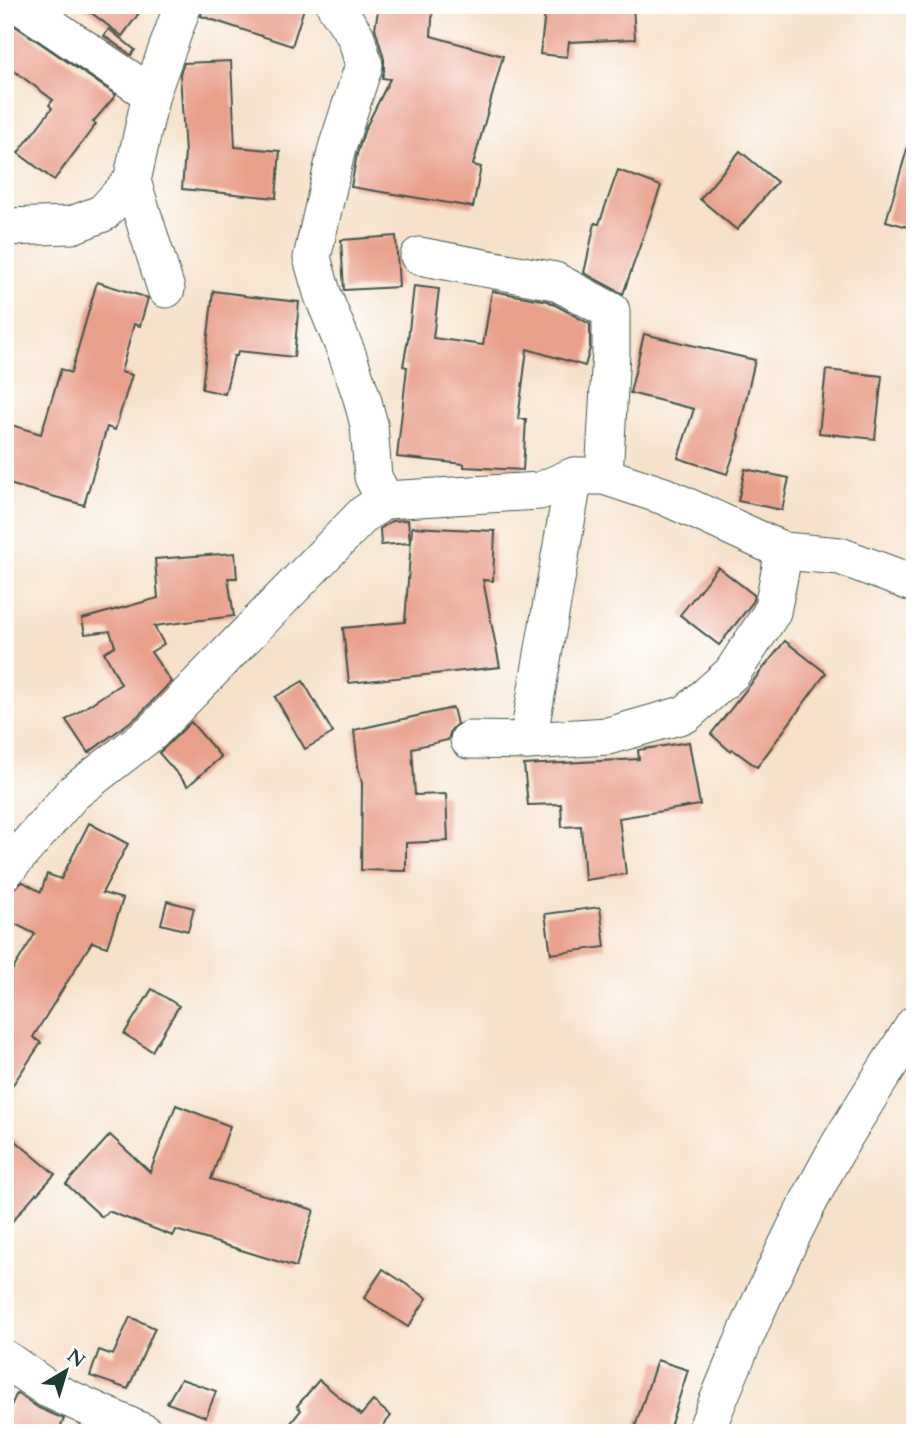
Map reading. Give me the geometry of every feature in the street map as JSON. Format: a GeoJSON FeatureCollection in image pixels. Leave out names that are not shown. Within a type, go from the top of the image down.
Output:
{"type":"FeatureCollection","features":[{"type":"Feature","properties":{"kind":"street"},"geometry":{"type":"LineString","coordinates":[[20,5],[151,94]]}},
{"type":"Feature","properties":{"kind":"street"},"geometry":{"type":"LineString","coordinates":[[166,289],[132,181],[151,94],[183,5]]}},
{"type":"Feature","properties":{"kind":"street"},"geometry":{"type":"LineString","coordinates":[[335,5],[356,37],[364,65],[337,148],[312,258],[323,296],[362,398],[369,425],[373,477],[384,500]]}},
{"type":"Feature","properties":{"kind":"street"},"geometry":{"type":"LineString","coordinates":[[5,227],[72,225],[103,213],[132,181]]}},
{"type":"Feature","properties":{"kind":"street"},"geometry":{"type":"LineString","coordinates":[[419,256],[555,281],[611,311],[611,352],[589,476],[528,741]]}},
{"type":"Feature","properties":{"kind":"street"},"geometry":{"type":"LineString","coordinates":[[5,870],[73,793],[152,732],[364,514],[384,500],[540,491],[589,476],[664,496],[784,551],[840,556],[915,584]]}},
{"type":"Feature","properties":{"kind":"street"},"geometry":{"type":"LineString","coordinates":[[470,740],[528,741],[608,736],[687,714],[732,673],[772,612],[784,551]]}},
{"type":"Feature","properties":{"kind":"street"},"geometry":{"type":"LineString","coordinates":[[705,1433],[736,1356],[779,1262],[841,1143],[915,1024]]}},
{"type":"Feature","properties":{"kind":"street"},"geometry":{"type":"LineString","coordinates":[[5,1359],[48,1389],[145,1433]]}},
{"type":"Feature","properties":{"kind":"building"},"geometry":{"type":"Polygon","coordinates":[[[81,5],[145,5],[122,36],[81,5]]]}},
{"type":"Feature","properties":{"kind":"building"},"geometry":{"type":"Polygon","coordinates":[[[203,5],[305,5],[292,46],[201,16],[203,5]]]}},
{"type":"Feature","properties":{"kind":"building"},"geometry":{"type":"Polygon","coordinates":[[[379,5],[433,5],[431,36],[503,56],[473,165],[481,167],[473,207],[351,187],[365,129],[390,79],[382,78],[384,59],[375,28],[379,5]]]}},
{"type":"Feature","properties":{"kind":"building"},"geometry":{"type":"Polygon","coordinates":[[[546,5],[633,5],[635,39],[569,42],[567,57],[540,54],[546,5]]]}},
{"type":"Feature","properties":{"kind":"building"},"geometry":{"type":"Polygon","coordinates":[[[5,19],[116,95],[93,122],[96,124],[54,180],[18,153],[52,108],[49,105],[53,100],[5,64],[5,19]]]}},
{"type":"Feature","properties":{"kind":"building"},"geometry":{"type":"Polygon","coordinates":[[[109,29],[135,50],[131,55],[104,36],[109,29]]]}},
{"type":"Feature","properties":{"kind":"building"},"geometry":{"type":"Polygon","coordinates":[[[231,61],[235,147],[280,151],[276,198],[182,189],[185,153],[180,74],[184,63],[231,61]]]}},
{"type":"Feature","properties":{"kind":"building"},"geometry":{"type":"Polygon","coordinates":[[[908,146],[915,147],[915,229],[886,221],[908,146]]]}},
{"type":"Feature","properties":{"kind":"building"},"geometry":{"type":"Polygon","coordinates":[[[740,151],[777,182],[737,230],[700,199],[740,151]]]}},
{"type":"Feature","properties":{"kind":"building"},"geometry":{"type":"Polygon","coordinates":[[[618,170],[661,186],[623,294],[584,273],[595,223],[599,224],[618,170]]]}},
{"type":"Feature","properties":{"kind":"building"},"geometry":{"type":"Polygon","coordinates":[[[396,236],[399,287],[344,290],[341,240],[396,236]]]}},
{"type":"Feature","properties":{"kind":"building"},"geometry":{"type":"Polygon","coordinates":[[[97,282],[148,298],[140,326],[134,324],[121,372],[132,375],[115,430],[107,427],[84,505],[5,483],[5,423],[41,434],[61,369],[71,373],[97,282]]]}},
{"type":"Feature","properties":{"kind":"building"},"geometry":{"type":"Polygon","coordinates":[[[414,286],[439,289],[433,338],[483,345],[492,291],[548,301],[590,324],[590,348],[585,366],[527,349],[518,419],[526,419],[523,470],[464,467],[464,464],[397,457],[407,367],[403,366],[414,286]]]}},
{"type":"Feature","properties":{"kind":"building"},"geometry":{"type":"Polygon","coordinates":[[[213,291],[299,302],[294,357],[238,351],[237,356],[234,356],[225,394],[202,389],[213,291]]]}},
{"type":"Feature","properties":{"kind":"building"},"geometry":{"type":"Polygon","coordinates":[[[644,334],[755,360],[738,435],[740,436],[727,474],[678,458],[694,409],[630,393],[644,334]]]}},
{"type":"Feature","properties":{"kind":"building"},"geometry":{"type":"Polygon","coordinates":[[[826,370],[882,376],[875,439],[819,433],[826,370]]]}},
{"type":"Feature","properties":{"kind":"building"},"geometry":{"type":"Polygon","coordinates":[[[745,469],[789,478],[782,510],[738,501],[745,469]]]}},
{"type":"Feature","properties":{"kind":"building"},"geometry":{"type":"Polygon","coordinates":[[[408,520],[410,543],[381,545],[380,529],[392,521],[408,520]]]}},
{"type":"Feature","properties":{"kind":"building"},"geometry":{"type":"Polygon","coordinates":[[[412,527],[495,531],[493,581],[483,580],[500,667],[349,683],[343,628],[405,622],[412,527]]]}},
{"type":"Feature","properties":{"kind":"building"},"geometry":{"type":"Polygon","coordinates":[[[235,553],[237,578],[228,578],[234,616],[154,626],[164,644],[151,652],[171,682],[138,716],[88,753],[66,720],[121,684],[104,652],[115,646],[110,631],[85,634],[82,619],[158,598],[155,559],[235,553]]]}},
{"type":"Feature","properties":{"kind":"building"},"geometry":{"type":"Polygon","coordinates":[[[718,567],[754,595],[752,603],[719,645],[680,615],[718,567]]]}},
{"type":"Feature","properties":{"kind":"building"},"geometry":{"type":"Polygon","coordinates":[[[785,641],[826,673],[757,767],[732,749],[730,751],[711,734],[785,641]]]}},
{"type":"Feature","properties":{"kind":"building"},"geometry":{"type":"Polygon","coordinates":[[[303,681],[333,733],[305,749],[275,697],[303,681]]]}},
{"type":"Feature","properties":{"kind":"building"},"geometry":{"type":"Polygon","coordinates":[[[453,708],[457,724],[451,730],[448,740],[412,748],[415,795],[446,794],[448,841],[406,843],[406,871],[361,870],[362,783],[354,730],[453,708]]]}},
{"type":"Feature","properties":{"kind":"building"},"geometry":{"type":"Polygon","coordinates":[[[191,722],[221,757],[188,786],[159,753],[191,722]]]}},
{"type":"Feature","properties":{"kind":"building"},"geometry":{"type":"Polygon","coordinates":[[[689,742],[700,805],[619,818],[626,874],[585,880],[581,826],[562,827],[561,804],[528,805],[524,765],[639,759],[638,750],[689,742]]]}},
{"type":"Feature","properties":{"kind":"building"},"geometry":{"type":"Polygon","coordinates":[[[89,823],[128,844],[102,893],[123,899],[107,947],[92,942],[33,1037],[41,1043],[5,1096],[5,982],[35,934],[5,919],[5,899],[9,891],[23,882],[41,892],[47,874],[61,879],[89,823]]]}},
{"type":"Feature","properties":{"kind":"building"},"geometry":{"type":"Polygon","coordinates":[[[167,901],[194,908],[188,931],[161,924],[167,901]]]}},
{"type":"Feature","properties":{"kind":"building"},"geometry":{"type":"Polygon","coordinates":[[[600,907],[605,947],[551,954],[545,914],[600,907]]]}},
{"type":"Feature","properties":{"kind":"building"},"geometry":{"type":"Polygon","coordinates":[[[152,989],[179,1006],[152,1051],[124,1034],[152,989]]]}},
{"type":"Feature","properties":{"kind":"building"},"geometry":{"type":"Polygon","coordinates":[[[176,1105],[230,1126],[211,1179],[314,1210],[296,1267],[176,1230],[173,1236],[108,1211],[102,1217],[66,1184],[110,1135],[150,1172],[176,1105]]]}},
{"type":"Feature","properties":{"kind":"building"},"geometry":{"type":"Polygon","coordinates":[[[5,1132],[55,1174],[5,1230],[5,1132]]]}},
{"type":"Feature","properties":{"kind":"building"},"geometry":{"type":"Polygon","coordinates":[[[383,1269],[427,1298],[408,1327],[364,1298],[383,1269]]]}},
{"type":"Feature","properties":{"kind":"building"},"geometry":{"type":"Polygon","coordinates":[[[130,1317],[155,1328],[128,1389],[90,1376],[99,1350],[113,1355],[130,1317]]]}},
{"type":"Feature","properties":{"kind":"building"},"geometry":{"type":"Polygon","coordinates":[[[657,1360],[688,1370],[668,1433],[633,1433],[657,1360]]]}},
{"type":"Feature","properties":{"kind":"building"},"geometry":{"type":"Polygon","coordinates":[[[181,1379],[216,1391],[206,1417],[167,1403],[181,1379]]]}},
{"type":"Feature","properties":{"kind":"building"},"geometry":{"type":"Polygon","coordinates":[[[319,1380],[361,1415],[373,1401],[391,1416],[379,1431],[382,1433],[283,1433],[301,1410],[297,1406],[319,1380]]]}},
{"type":"Feature","properties":{"kind":"building"},"geometry":{"type":"Polygon","coordinates":[[[17,1393],[39,1408],[64,1419],[58,1433],[5,1433],[5,1418],[17,1393]]]}}]}
